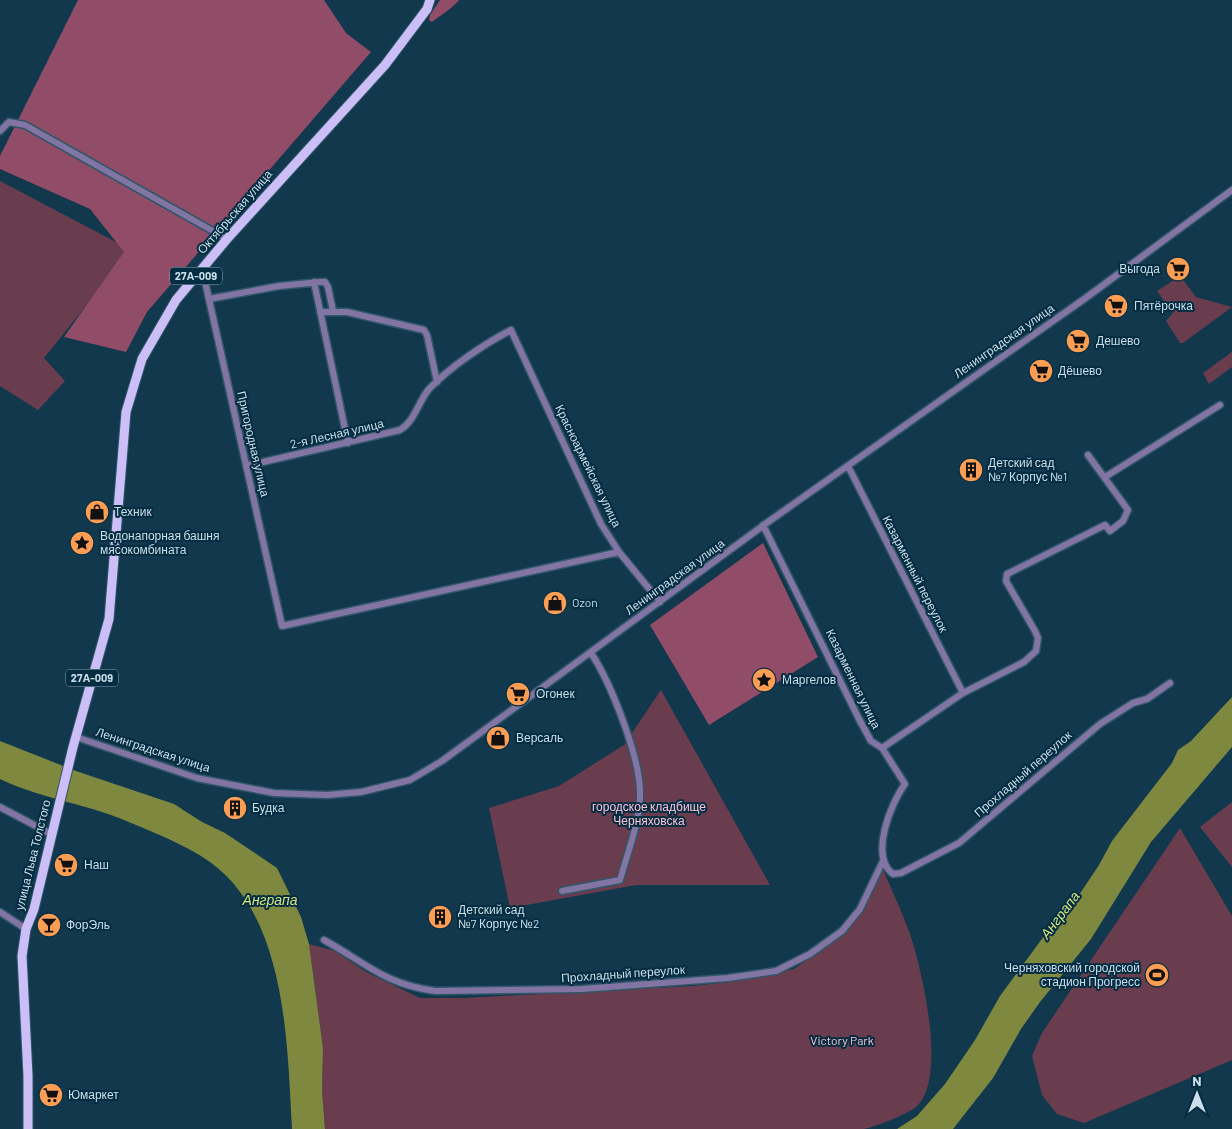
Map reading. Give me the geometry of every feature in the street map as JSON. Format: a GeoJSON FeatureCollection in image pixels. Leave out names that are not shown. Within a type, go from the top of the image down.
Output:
{"type":"FeatureCollection","features":[{"type":"Feature","properties":{"kind":"main road","name":"Октябрьская улица"},"geometry":{"type":"LineString","coordinates":[[76,737],[109,619],[126,412],[142,359],[176,300],[227,239],[385,65],[427,9],[430,0]]}},
{"type":"Feature","properties":{"kind":"main road","name":"улица Льва Толстого"},"geometry":{"type":"LineString","coordinates":[[28,1129],[28,1076],[22,956],[26,929],[34,909],[55,816],[76,737]]}},
{"type":"Feature","properties":{"kind":"street"},"geometry":{"type":"LineString","coordinates":[[0,131],[9,122],[25,125],[227,239]]}},
{"type":"Feature","properties":{"kind":"street","name":"Ленинградская улица"},"geometry":{"type":"LineString","coordinates":[[76,737],[197,778],[274,792],[327,795],[362,792],[410,780],[442,761],[763,525],[1011,348],[1086,297],[1232,190]]}},
{"type":"Feature","properties":{"kind":"street","name":"Пригородная улица"},"geometry":{"type":"LineString","coordinates":[[202,268],[282,626],[620,552]]}},
{"type":"Feature","properties":{"kind":"street"},"geometry":{"type":"LineString","coordinates":[[314,282],[348,443]]}},
{"type":"Feature","properties":{"kind":"street"},"geometry":{"type":"LineString","coordinates":[[209,299],[314,282],[327,284],[333,311]]}},
{"type":"Feature","properties":{"kind":"street"},"geometry":{"type":"LineString","coordinates":[[320,312],[333,311],[424,330],[428,334],[437,382]]}},
{"type":"Feature","properties":{"kind":"street","name":"2-я Лесная улица"},"geometry":{"type":"LineString","coordinates":[[246,466],[404,428],[424,395],[437,382],[483,346],[511,330]]}},
{"type":"Feature","properties":{"kind":"street","name":"Красноармейская улица"},"geometry":{"type":"LineString","coordinates":[[511,330],[601,524],[620,552],[660,602]]}},
{"type":"Feature","properties":{"kind":"street"},"geometry":{"type":"LineString","coordinates":[[1104,477],[1220,405]]}},
{"type":"Feature","properties":{"kind":"street"},"geometry":{"type":"LineString","coordinates":[[882,748],[963,693],[1031,658],[1038,645],[1035,631],[1006,581],[1007,574],[1105,525],[1110,531],[1123,521],[1128,510],[1088,455]]}},
{"type":"Feature","properties":{"kind":"street","name":"Казарменный переулок"},"geometry":{"type":"LineString","coordinates":[[848,466],[963,693]]}},
{"type":"Feature","properties":{"kind":"street","name":"Казарменная улица"},"geometry":{"type":"LineString","coordinates":[[763,525],[862,726],[874,744],[882,748],[905,784],[891,807],[883,840],[884,860]]}},
{"type":"Feature","properties":{"kind":"street"},"geometry":{"type":"LineString","coordinates":[[562,891],[620,880],[633,834],[640,793],[637,760],[619,713],[591,653]]}},
{"type":"Feature","properties":{"kind":"street","name":"Прохладный переулок"},"geometry":{"type":"LineString","coordinates":[[884,860],[888,870],[893,874],[901,873],[959,843],[1100,724],[1134,703],[1153,695],[1170,683]]}},
{"type":"Feature","properties":{"kind":"street"},"geometry":{"type":"LineString","coordinates":[[0,807],[51,834]]}},
{"type":"Feature","properties":{"kind":"street","name":"Прохладный переулок"},"geometry":{"type":"LineString","coordinates":[[324,940],[352,955],[378,974],[414,988],[435,991],[582,990],[728,978],[776,971],[790,965],[842,931],[860,909],[884,860]]}},
{"type":"Feature","properties":{"kind":"street"},"geometry":{"type":"LineString","coordinates":[[0,913],[26,929]]}},
{"type":"Feature","properties":{"kind":"green space"},"geometry":{"type":"Polygon","coordinates":[[[0,181],[131,250],[44,358],[65,381],[38,410],[0,386],[0,181]]]}},
{"type":"Feature","properties":{"kind":"green space"},"geometry":{"type":"Polygon","coordinates":[[[1180,276],[1196,297],[1232,307],[1183,343],[1180,343],[1166,321],[1173,313],[1157,291],[1180,276]]]}},
{"type":"Feature","properties":{"kind":"green space"},"geometry":{"type":"Polygon","coordinates":[[[1232,352],[1232,367],[1209,384],[1203,373],[1232,352]]]}},
{"type":"Feature","properties":{"kind":"green space","name":"городское кладбище Черняховска"},"geometry":{"type":"Polygon","coordinates":[[[661,690],[770,885],[636,885],[510,908],[489,808],[559,786],[624,745],[661,690]]]}},
{"type":"Feature","properties":{"kind":"green space"},"geometry":{"type":"Polygon","coordinates":[[[1232,802],[1232,867],[1200,827],[1232,802]]]}},
{"type":"Feature","properties":{"kind":"green space","name":"Черняховский городской стадион Прогресс"},"geometry":{"type":"Polygon","coordinates":[[[1180,828],[1232,916],[1232,1060],[1084,1123],[1057,1114],[1042,1095],[1032,1056],[1042,1033],[1180,828]]]}},
{"type":"Feature","properties":{"kind":"green space","name":"Victory Park"},"geometry":{"type":"Polygon","coordinates":[[[882,867],[904,917],[915,950],[929,1020],[931,1069],[927,1089],[919,1104],[902,1115],[864,1129],[325,1129],[322,1091],[323,1048],[309,944],[335,951],[366,972],[420,998],[464,998],[693,986],[737,981],[794,969],[840,937],[863,908],[882,867]]]}},
{"type":"Feature","properties":{"kind":"shaded area"},"geometry":{"type":"Polygon","coordinates":[[[78,0],[324,0],[346,33],[371,52],[147,312],[126,352],[64,337],[124,252],[90,209],[0,169],[0,156],[78,0]]]}},
{"type":"Feature","properties":{"kind":"shaded area"},"geometry":{"type":"Polygon","coordinates":[[[440,0],[459,0],[432,22],[429,20],[430,15],[440,0]]]}},
{"type":"Feature","properties":{"kind":"shaded area"},"geometry":{"type":"Polygon","coordinates":[[[763,543],[818,657],[709,725],[650,625],[763,543]]]}},
{"type":"Feature","properties":{"kind":"water","name":"Анграпа"},"geometry":{"type":"Polygon","coordinates":[[[1232,697],[1232,747],[1151,842],[1091,939],[1040,1002],[1021,1029],[993,1078],[953,1129],[897,1129],[917,1116],[945,1084],[975,1040],[1000,996],[1044,936],[1060,919],[1061,907],[1077,898],[1112,841],[1172,763],[1178,750],[1191,741],[1232,697]]]}},
{"type":"Feature","properties":{"kind":"water","name":"Анграпа"},"geometry":{"type":"Polygon","coordinates":[[[0,741],[76,771],[174,804],[202,822],[225,833],[277,868],[301,917],[309,944],[323,1048],[322,1091],[325,1129],[292,1129],[288,1057],[277,979],[266,942],[251,908],[229,879],[201,856],[150,831],[119,818],[29,791],[0,779],[0,741]]]}},
{"type":"Feature","properties":{"kind":"place","name":"Выгода"},"geometry":{"type":"Point","coordinates":[1178,269]}},
{"type":"Feature","properties":{"kind":"place","name":"Пятёрочка"},"geometry":{"type":"Point","coordinates":[1116,306]}},
{"type":"Feature","properties":{"kind":"place","name":"Дешево"},"geometry":{"type":"Point","coordinates":[1078,341]}},
{"type":"Feature","properties":{"kind":"place","name":"Дёшево"},"geometry":{"type":"Point","coordinates":[1041,371]}},
{"type":"Feature","properties":{"kind":"place","name":"Детский сад №7 Корпус №1"},"geometry":{"type":"Point","coordinates":[971,470]}},
{"type":"Feature","properties":{"kind":"place","name":"Техник"},"geometry":{"type":"Point","coordinates":[97,512]}},
{"type":"Feature","properties":{"kind":"place","name":"Водонапорная башня мясокомбината"},"geometry":{"type":"Point","coordinates":[82,543]}},
{"type":"Feature","properties":{"kind":"place","name":"Ozon"},"geometry":{"type":"Point","coordinates":[555,603]}},
{"type":"Feature","properties":{"kind":"place","name":"Маргелов"},"geometry":{"type":"Point","coordinates":[764,680]}},
{"type":"Feature","properties":{"kind":"place","name":"Огонек"},"geometry":{"type":"Point","coordinates":[518,694]}},
{"type":"Feature","properties":{"kind":"place","name":"Версаль"},"geometry":{"type":"Point","coordinates":[498,738]}},
{"type":"Feature","properties":{"kind":"place","name":"Будка"},"geometry":{"type":"Point","coordinates":[235,808]}},
{"type":"Feature","properties":{"kind":"place","name":"Наш"},"geometry":{"type":"Point","coordinates":[66,865]}},
{"type":"Feature","properties":{"kind":"place","name":"Детский сад №7 Корпус №2"},"geometry":{"type":"Point","coordinates":[440,917]}},
{"type":"Feature","properties":{"kind":"place","name":"ФорЭль"},"geometry":{"type":"Point","coordinates":[49,925]}},
{"type":"Feature","properties":{"kind":"place","name":"Черняховский городской стадион Прогресс"},"geometry":{"type":"Point","coordinates":[1157,975]}},
{"type":"Feature","properties":{"kind":"place","name":"Юмаркет"},"geometry":{"type":"Point","coordinates":[51,1095]}}]}
